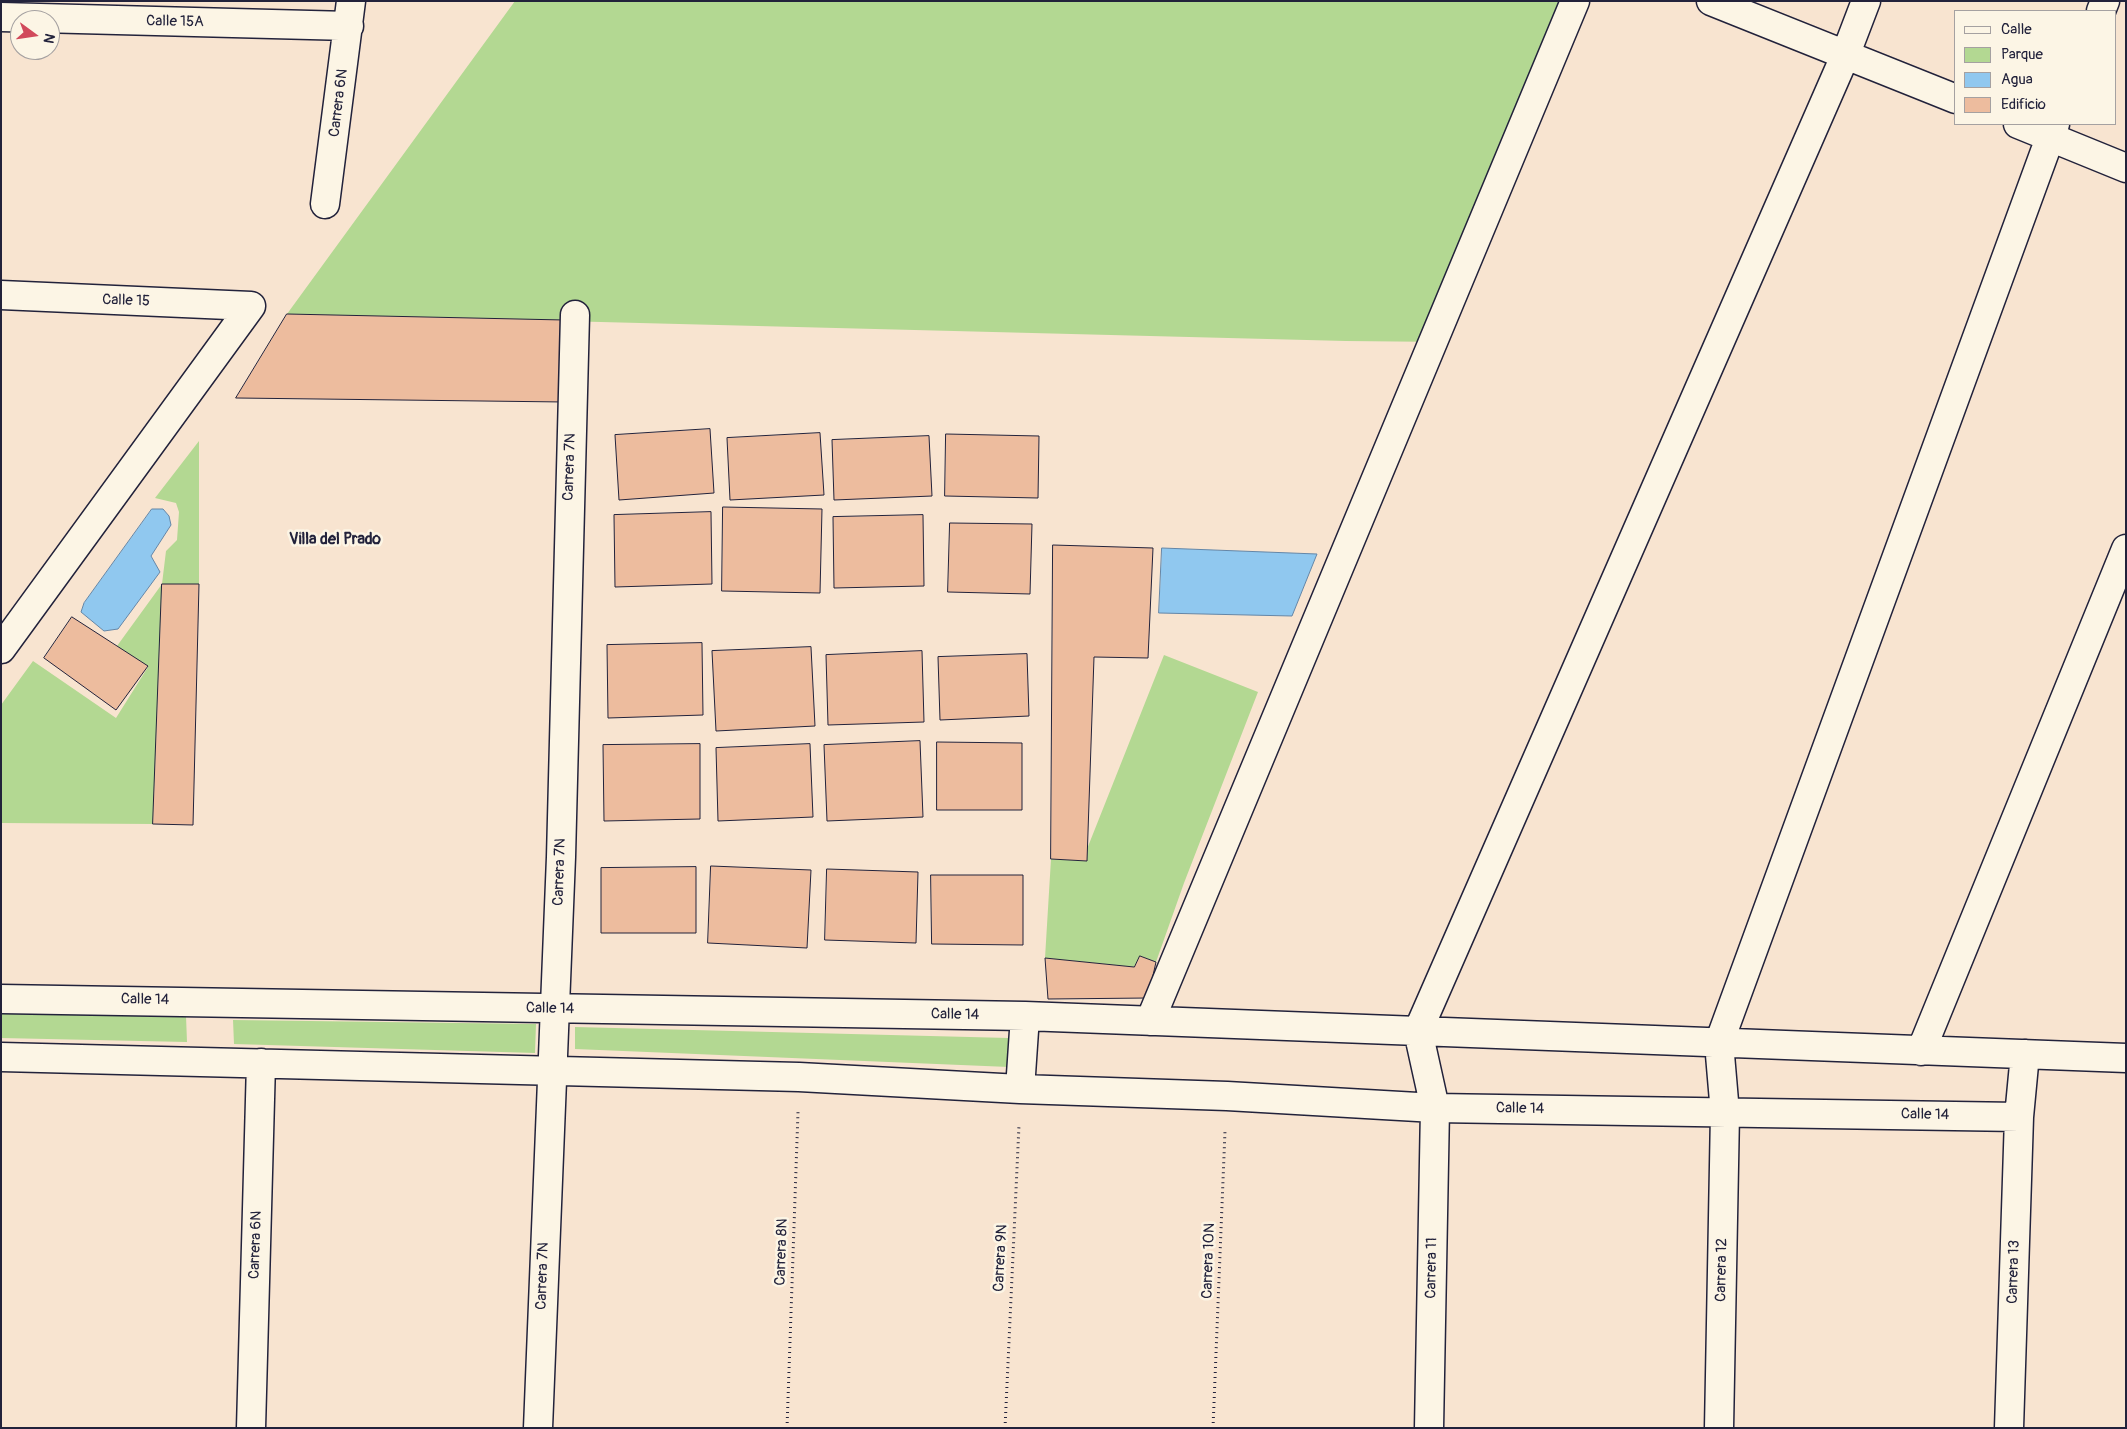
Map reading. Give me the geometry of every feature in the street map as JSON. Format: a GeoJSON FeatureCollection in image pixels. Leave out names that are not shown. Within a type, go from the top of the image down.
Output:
{"type":"FeatureCollection","features":[{"type":"Feature","properties":{"kind":"street"},"geometry":{"type":"LineString","coordinates":[[1150,1021],[1575,1]]}},
{"type":"Feature","properties":{"kind":"street"},"geometry":{"type":"LineString","coordinates":[[1711,1],[1954,99]]}},
{"type":"Feature","properties":{"kind":"street"},"geometry":{"type":"LineString","coordinates":[[1418,1031],[1845,56],[1866,1]]}},
{"type":"Feature","properties":{"kind":"street","name":"Calle 15A"},"geometry":{"type":"LineString","coordinates":[[1,18],[350,14]]}},
{"type":"Feature","properties":{"kind":"street","name":"Carrera 6N"},"geometry":{"type":"LineString","coordinates":[[325,204],[350,14]]}},
{"type":"Feature","properties":{"kind":"street"},"geometry":{"type":"LineString","coordinates":[[2024,125],[2053,130],[2126,168]]}},
{"type":"Feature","properties":{"kind":"street"},"geometry":{"type":"LineString","coordinates":[[1719,1043],[2053,130]]}},
{"type":"Feature","properties":{"kind":"street","name":"Calle 15"},"geometry":{"type":"LineString","coordinates":[[1,295],[251,306],[1,649]]}},
{"type":"Feature","properties":{"kind":"street","name":"Carrera 7N"},"geometry":{"type":"LineString","coordinates":[[538,1428],[561,857],[576,315]]}},
{"type":"Feature","properties":{"kind":"street"},"geometry":{"type":"LineString","coordinates":[[1921,1051],[2126,548]]}},
{"type":"Feature","properties":{"kind":"street","name":"Calle 14"},"geometry":{"type":"LineString","coordinates":[[1,999],[212,1001],[554,1009],[1025,1016],[2126,1058]]}},
{"type":"Feature","properties":{"kind":"street"},"geometry":{"type":"LineString","coordinates":[[1020,1089],[1025,1016]]}},
{"type":"Feature","properties":{"kind":"street","name":"Carrera 11"},"geometry":{"type":"LineString","coordinates":[[1418,1031],[1435,1108],[1429,1428]]}},
{"type":"Feature","properties":{"kind":"street","name":"Carrera 12"},"geometry":{"type":"LineString","coordinates":[[1719,1043],[1725,1113],[1719,1428]]}},
{"type":"Feature","properties":{"kind":"street","name":"Carrera 13"},"geometry":{"type":"LineString","coordinates":[[2009,1428],[2019,1117],[2024,1054]]}},
{"type":"Feature","properties":{"kind":"street","name":"Calle 14"},"geometry":{"type":"LineString","coordinates":[[1,1057],[551,1069],[800,1077],[1020,1089],[1227,1096],[1435,1108],[2019,1117]]}},
{"type":"Feature","properties":{"kind":"street","name":"Carrera 6N"},"geometry":{"type":"LineString","coordinates":[[251,1428],[261,1063]]}},
{"type":"Feature","properties":{"kind":"path","name":"Carrera 8N"},"geometry":{"type":"LineString","coordinates":[[787,1428],[800,1077]]}},
{"type":"Feature","properties":{"kind":"path","name":"Carrera 9N"},"geometry":{"type":"LineString","coordinates":[[1005,1428],[1020,1089]]}},
{"type":"Feature","properties":{"kind":"path","name":"Carrera 10N"},"geometry":{"type":"LineString","coordinates":[[1213,1428],[1227,1096]]}},
{"type":"Feature","properties":{"kind":"green space"},"geometry":{"type":"Polygon","coordinates":[[[515,1],[1584,1],[1446,342],[287,314],[515,1]]]}},
{"type":"Feature","properties":{"kind":"green space"},"geometry":{"type":"Polygon","coordinates":[[[199,441],[199,584],[162,585],[153,824],[1,823],[1,705],[33,661],[116,718],[148,667],[117,646],[162,584],[166,551],[177,540],[179,512],[176,503],[155,498],[199,441]]]}},
{"type":"Feature","properties":{"kind":"green space"},"geometry":{"type":"Polygon","coordinates":[[[1164,655],[1258,692],[1184,883],[1156,962],[1140,956],[1134,967],[1045,958],[1051,859],[1087,861],[1087,849],[1164,655]]]}},
{"type":"Feature","properties":{"kind":"green space"},"geometry":{"type":"Polygon","coordinates":[[[1,1013],[186,1016],[187,1042],[1,1038],[1,1013]]]}},
{"type":"Feature","properties":{"kind":"green space"},"geometry":{"type":"Polygon","coordinates":[[[233,1020],[536,1024],[535,1053],[234,1044],[233,1020]]]}},
{"type":"Feature","properties":{"kind":"green space"},"geometry":{"type":"Polygon","coordinates":[[[575,1027],[1009,1038],[1009,1067],[575,1049],[575,1027]]]}},
{"type":"Feature","properties":{"kind":"water"},"geometry":{"type":"Polygon","coordinates":[[[152,509],[163,509],[169,516],[171,525],[151,556],[160,572],[118,629],[104,631],[81,612],[84,603],[152,509]]]}},
{"type":"Feature","properties":{"kind":"water"},"geometry":{"type":"Polygon","coordinates":[[[1162,548],[1317,554],[1292,616],[1159,613],[1162,548]]]}},
{"type":"Feature","properties":{"kind":"building"},"geometry":{"type":"Polygon","coordinates":[[[287,314],[564,320],[564,402],[236,398],[287,314]]]}},
{"type":"Feature","properties":{"kind":"building"},"geometry":{"type":"Polygon","coordinates":[[[710,429],[714,493],[619,500],[615,435],[710,429]]]}},
{"type":"Feature","properties":{"kind":"building"},"geometry":{"type":"Polygon","coordinates":[[[820,433],[824,495],[730,500],[727,438],[820,433]]]}},
{"type":"Feature","properties":{"kind":"building"},"geometry":{"type":"Polygon","coordinates":[[[946,434],[1039,436],[1038,498],[945,496],[946,434]]]}},
{"type":"Feature","properties":{"kind":"building"},"geometry":{"type":"Polygon","coordinates":[[[929,436],[932,496],[834,500],[832,440],[929,436]]]}},
{"type":"Feature","properties":{"kind":"building"},"geometry":{"type":"Polygon","coordinates":[[[723,507],[822,509],[820,593],[722,591],[723,507]]]}},
{"type":"Feature","properties":{"kind":"building"},"geometry":{"type":"Polygon","coordinates":[[[711,512],[712,584],[615,587],[614,515],[711,512]]]}},
{"type":"Feature","properties":{"kind":"building"},"geometry":{"type":"Polygon","coordinates":[[[923,515],[924,586],[834,588],[833,517],[923,515]]]}},
{"type":"Feature","properties":{"kind":"building"},"geometry":{"type":"Polygon","coordinates":[[[950,523],[1032,524],[1030,594],[948,592],[950,523]]]}},
{"type":"Feature","properties":{"kind":"building"},"geometry":{"type":"Polygon","coordinates":[[[1053,545],[1153,548],[1148,658],[1094,657],[1087,861],[1051,859],[1053,545]]]}},
{"type":"Feature","properties":{"kind":"building"},"geometry":{"type":"Polygon","coordinates":[[[162,584],[199,584],[193,825],[153,824],[162,584]]]}},
{"type":"Feature","properties":{"kind":"building"},"geometry":{"type":"Polygon","coordinates":[[[72,617],[148,666],[116,710],[44,658],[72,617]]]}},
{"type":"Feature","properties":{"kind":"building"},"geometry":{"type":"Polygon","coordinates":[[[702,643],[703,715],[608,718],[607,645],[702,643]]]}},
{"type":"Feature","properties":{"kind":"building"},"geometry":{"type":"Polygon","coordinates":[[[811,647],[815,726],[716,731],[712,651],[811,647]]]}},
{"type":"Feature","properties":{"kind":"building"},"geometry":{"type":"Polygon","coordinates":[[[922,651],[924,722],[828,725],[826,655],[922,651]]]}},
{"type":"Feature","properties":{"kind":"building"},"geometry":{"type":"Polygon","coordinates":[[[1027,654],[1029,716],[940,720],[938,657],[1027,654]]]}},
{"type":"Feature","properties":{"kind":"building"},"geometry":{"type":"Polygon","coordinates":[[[920,741],[923,817],[827,821],[824,745],[920,741]]]}},
{"type":"Feature","properties":{"kind":"building"},"geometry":{"type":"Polygon","coordinates":[[[937,742],[1022,743],[1022,810],[937,810],[937,742]]]}},
{"type":"Feature","properties":{"kind":"building"},"geometry":{"type":"Polygon","coordinates":[[[700,744],[700,819],[604,821],[603,745],[700,744]]]}},
{"type":"Feature","properties":{"kind":"building"},"geometry":{"type":"Polygon","coordinates":[[[810,744],[813,817],[718,821],[716,748],[810,744]]]}},
{"type":"Feature","properties":{"kind":"building"},"geometry":{"type":"Polygon","coordinates":[[[711,866],[811,870],[807,948],[708,943],[711,866]]]}},
{"type":"Feature","properties":{"kind":"building"},"geometry":{"type":"Polygon","coordinates":[[[696,867],[696,933],[601,933],[601,868],[696,867]]]}},
{"type":"Feature","properties":{"kind":"building"},"geometry":{"type":"Polygon","coordinates":[[[827,869],[918,872],[916,943],[825,940],[827,869]]]}},
{"type":"Feature","properties":{"kind":"building"},"geometry":{"type":"Polygon","coordinates":[[[931,875],[1023,875],[1023,945],[932,944],[931,875]]]}},
{"type":"Feature","properties":{"kind":"building"},"geometry":{"type":"Polygon","coordinates":[[[1140,956],[1156,962],[1148,998],[1048,999],[1045,958],[1134,967],[1140,956]]]}},
{"type":"Feature","properties":{"kind":"district","name":"Villa del Prado"},"geometry":{"type":"Point","coordinates":[335,540]}}]}
